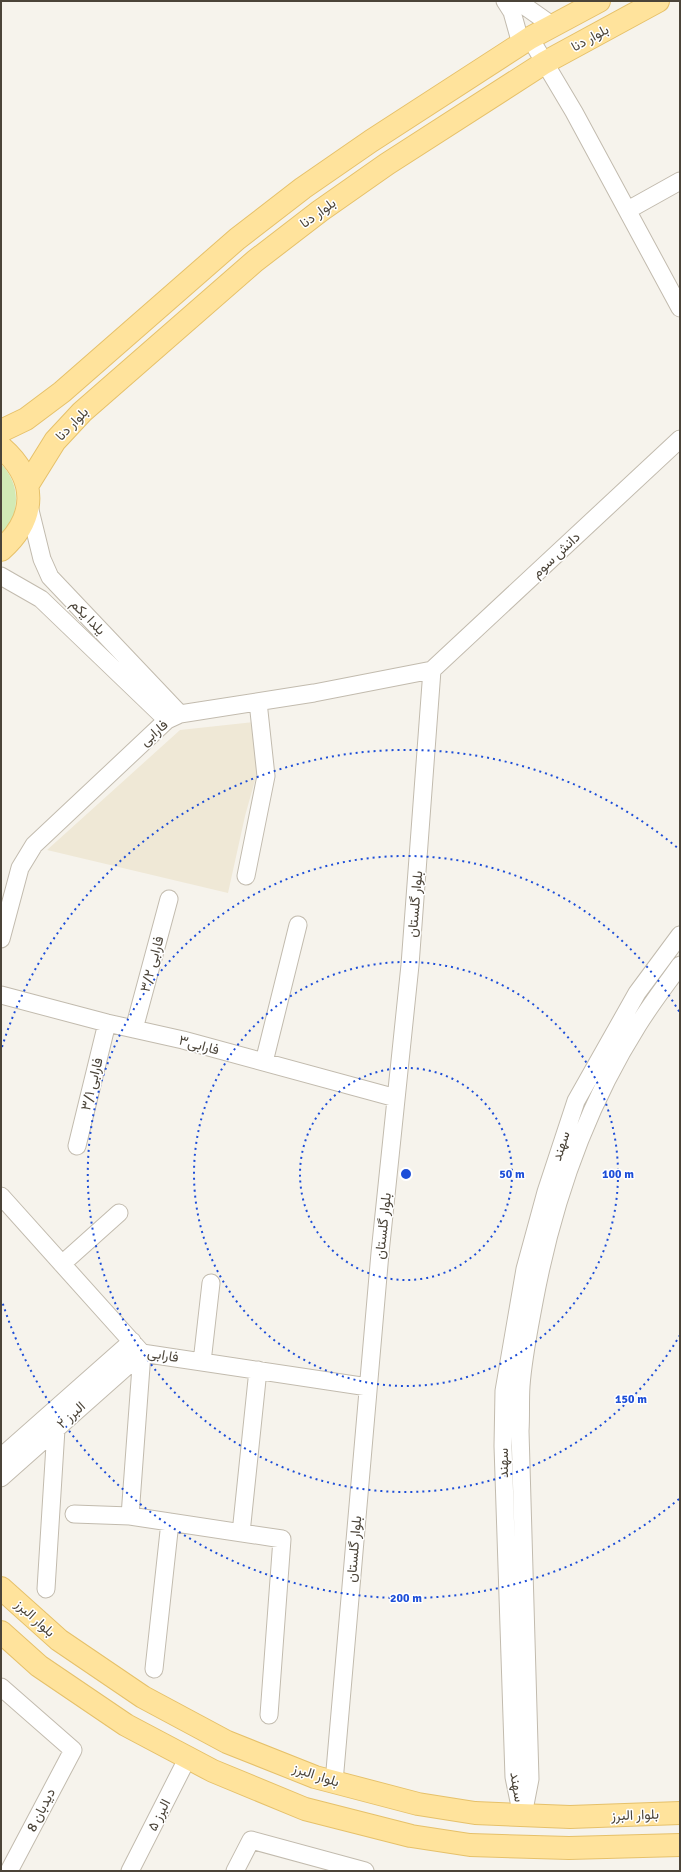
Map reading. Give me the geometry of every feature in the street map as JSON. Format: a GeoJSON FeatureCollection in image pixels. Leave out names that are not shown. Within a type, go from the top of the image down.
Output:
{"type":"FeatureCollection","features":[{"type":"Feature","properties":{"kind":"main road","name":"بلوار دنا"},"geometry":{"type":"LineString","coordinates":[[1,431],[26,418],[62,392],[237,239],[303,188],[371,140],[526,41],[599,1]]}},
{"type":"Feature","properties":{"kind":"main road","name":"بلوار دنا"},"geometry":{"type":"LineString","coordinates":[[28,494],[55,441],[82,412],[255,261],[320,211],[387,164],[544,63],[658,1]]}},
{"type":"Feature","properties":{"kind":"main road"},"geometry":{"type":"LineString","coordinates":[[1,447],[13,457],[22,471],[28,494],[24,522],[14,539],[1,550]]}},
{"type":"Feature","properties":{"kind":"main road","name":"بلوار البرز"},"geometry":{"type":"LineString","coordinates":[[1,1588],[59,1640],[143,1697],[227,1742],[315,1778],[418,1804],[475,1813],[570,1817],[680,1813]]}},
{"type":"Feature","properties":{"kind":"main road"},"geometry":{"type":"LineString","coordinates":[[1,1632],[39,1666],[126,1725],[213,1771],[305,1809],[411,1836],[470,1845],[569,1848],[680,1845]]}},
{"type":"Feature","properties":{"kind":"main road"},"geometry":{"type":"LineString","coordinates":[[520,1846],[522,1816]]}},
{"type":"Feature","properties":{"kind":"street"},"geometry":{"type":"LineString","coordinates":[[506,1],[526,41],[544,63],[574,112],[680,308]]}},
{"type":"Feature","properties":{"kind":"street"},"geometry":{"type":"LineString","coordinates":[[522,1],[526,7],[553,26]]}},
{"type":"Feature","properties":{"kind":"street"},"geometry":{"type":"LineString","coordinates":[[628,210],[680,182]]}},
{"type":"Feature","properties":{"kind":"street","name":"دانش سوم"},"geometry":{"type":"LineString","coordinates":[[432,670],[680,439]]}},
{"type":"Feature","properties":{"kind":"street","name":"یلدا یکم"},"geometry":{"type":"LineString","coordinates":[[28,494],[42,559],[50,577],[174,717]]}},
{"type":"Feature","properties":{"kind":"street","name":"یلدا یکم"},"geometry":{"type":"LineString","coordinates":[[1,576],[41,599],[174,717]]}},
{"type":"Feature","properties":{"kind":"street","name":"فارابی"},"geometry":{"type":"LineString","coordinates":[[1,939],[20,868],[34,845],[174,717],[432,670]]}},
{"type":"Feature","properties":{"kind":"street","name":"بلوار گلستان"},"geometry":{"type":"LineString","coordinates":[[334,1782],[368,1387],[410,957],[432,670]]}},
{"type":"Feature","properties":{"kind":"street"},"geometry":{"type":"LineString","coordinates":[[246,876],[266,776],[258,702]]}},
{"type":"Feature","properties":{"kind":"street","name":"فارابی ۳/۲"},"geometry":{"type":"LineString","coordinates":[[134,1029],[169,899]]}},
{"type":"Feature","properties":{"kind":"street"},"geometry":{"type":"LineString","coordinates":[[264,1062],[298,925]]}},
{"type":"Feature","properties":{"kind":"street","name":"سهند"},"geometry":{"type":"LineString","coordinates":[[522,1816],[514,1777],[503,1492],[504,1391],[511,1345],[525,1269],[546,1192],[576,1101],[637,993],[680,934]]}},
{"type":"Feature","properties":{"kind":"street","name":"سهند"},"geometry":{"type":"LineString","coordinates":[[522,1816],[530,1779],[520,1431],[522,1385],[530,1324],[541,1265],[566,1173],[613,1070],[638,1025],[680,965]]}},
{"type":"Feature","properties":{"kind":"street","name":"فارابی۳"},"geometry":{"type":"LineString","coordinates":[[1,995],[107,1023],[183,1040],[396,1098]]}},
{"type":"Feature","properties":{"kind":"street","name":"فارابی ۳/۱"},"geometry":{"type":"LineString","coordinates":[[77,1146],[107,1023]]}},
{"type":"Feature","properties":{"kind":"street","name":"فارابی"},"geometry":{"type":"LineString","coordinates":[[1,1196],[137,1347],[202,1362],[368,1387]]}},
{"type":"Feature","properties":{"kind":"street"},"geometry":{"type":"LineString","coordinates":[[62,1264],[119,1213]]}},
{"type":"Feature","properties":{"kind":"street"},"geometry":{"type":"LineString","coordinates":[[202,1362],[211,1282]]}},
{"type":"Feature","properties":{"kind":"street"},"geometry":{"type":"LineString","coordinates":[[130,1516],[137,1347]]}},
{"type":"Feature","properties":{"kind":"street","name":"البرز ۲"},"geometry":{"type":"LineString","coordinates":[[1,1478],[56,1429],[137,1347]]}},
{"type":"Feature","properties":{"kind":"street","name":"البرز ۲"},"geometry":{"type":"LineString","coordinates":[[1,1457],[137,1347]]}},
{"type":"Feature","properties":{"kind":"street"},"geometry":{"type":"LineString","coordinates":[[241,1533],[258,1370]]}},
{"type":"Feature","properties":{"kind":"street"},"geometry":{"type":"LineString","coordinates":[[46,1589],[56,1429]]}},
{"type":"Feature","properties":{"kind":"street"},"geometry":{"type":"LineString","coordinates":[[74,1514],[130,1516],[282,1539],[268,1715]]}},
{"type":"Feature","properties":{"kind":"street"},"geometry":{"type":"LineString","coordinates":[[154,1669],[170,1522]]}},
{"type":"Feature","properties":{"kind":"street","name":"دیدبان 8"},"geometry":{"type":"LineString","coordinates":[[1,1687],[73,1750],[9,1871]]}},
{"type":"Feature","properties":{"kind":"street","name":"البرز ۵"},"geometry":{"type":"LineString","coordinates":[[130,1871],[187,1758]]}},
{"type":"Feature","properties":{"kind":"street"},"geometry":{"type":"LineString","coordinates":[[235,1871],[251,1840],[365,1871]]}},
{"type":"Feature","properties":{"kind":"shaded area"},"geometry":{"type":"Polygon","coordinates":[[[254,722],[261,759],[245,816],[228,893],[47,850],[180,730],[254,722]]]}},
{"type":"Feature","properties":{"kind":"green space"},"geometry":{"type":"Polygon","coordinates":[[[1,464],[8,472],[12,481],[16,500],[12,518],[8,527],[1,535],[1,464]]]}}]}
